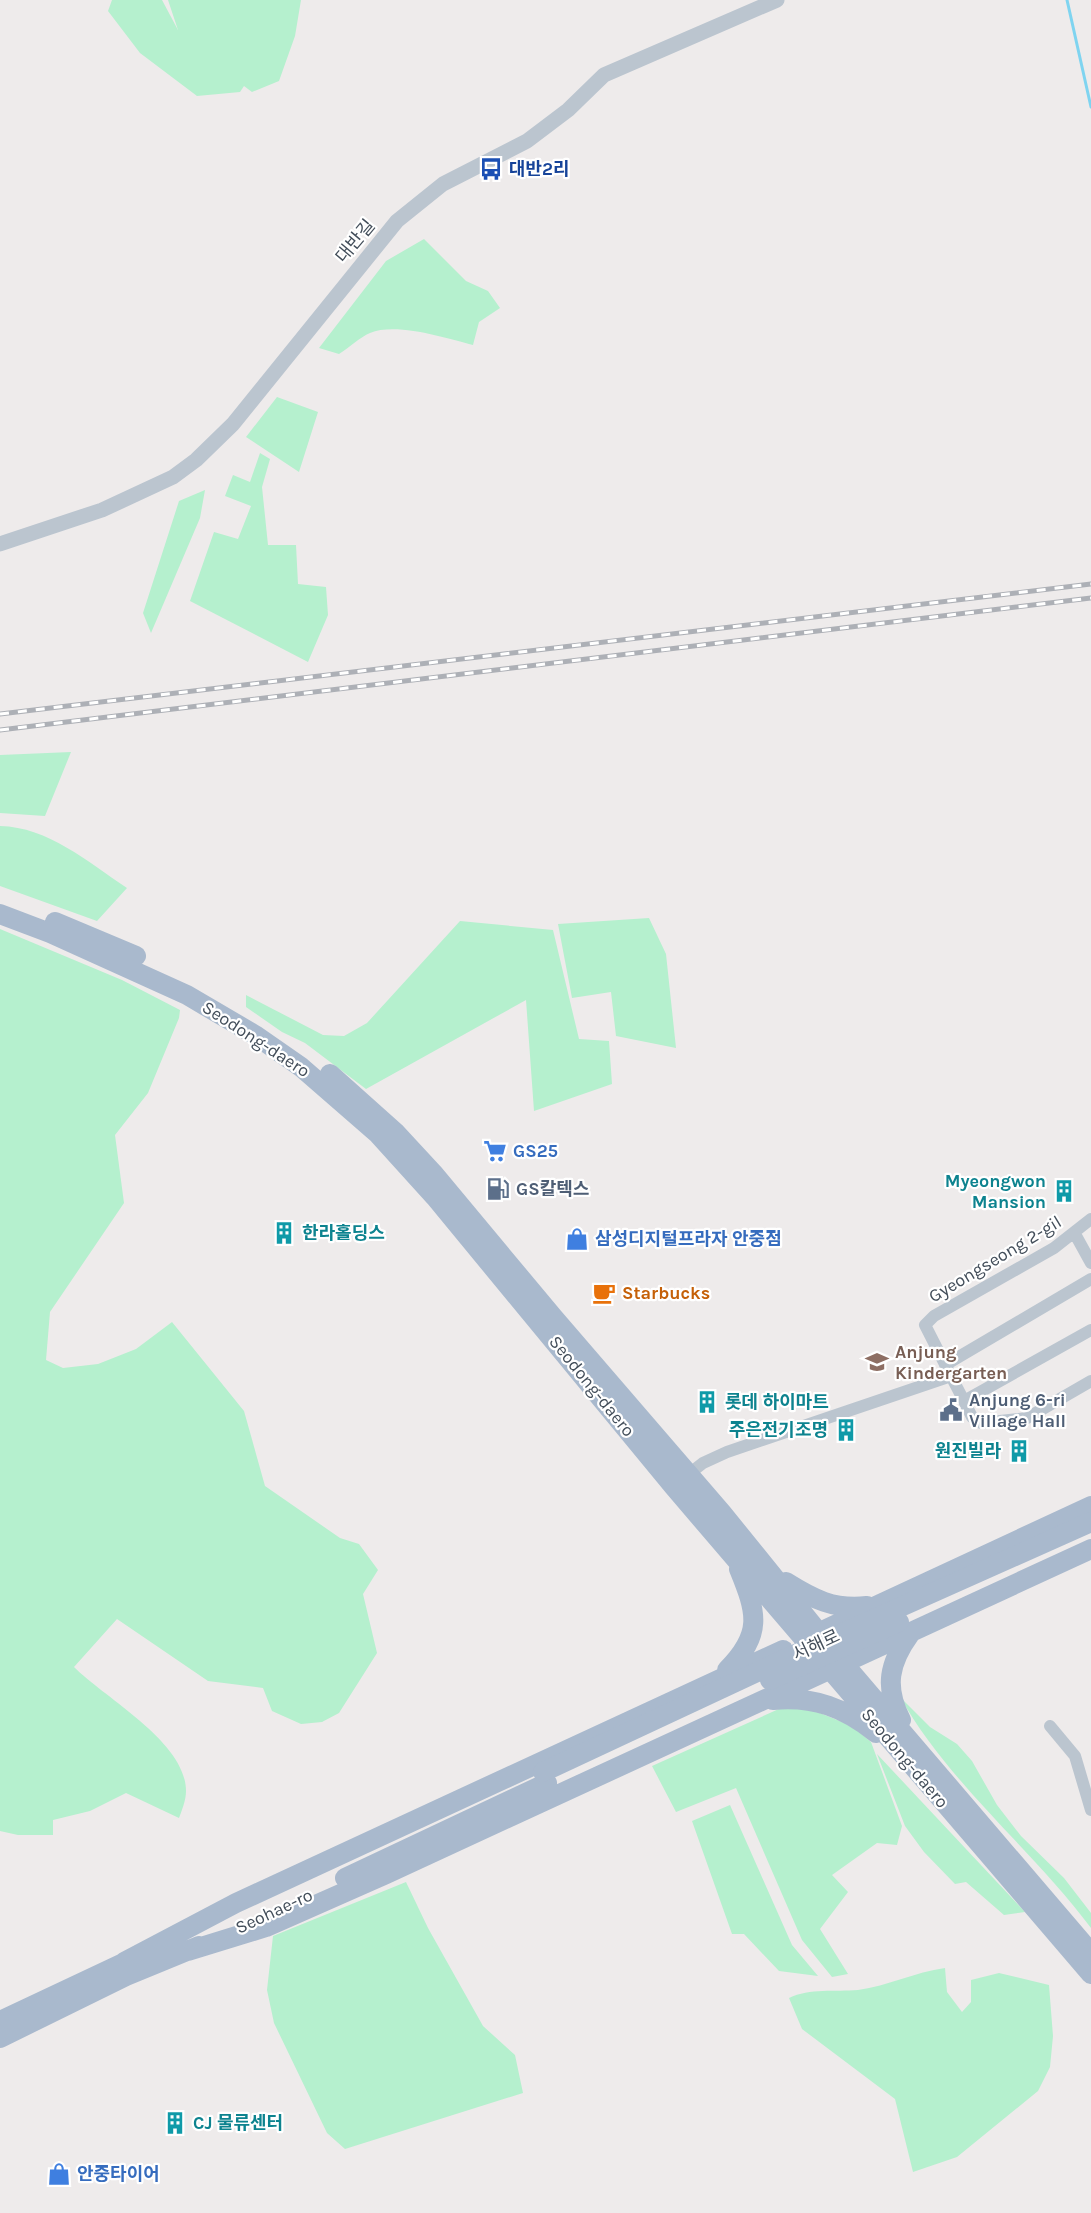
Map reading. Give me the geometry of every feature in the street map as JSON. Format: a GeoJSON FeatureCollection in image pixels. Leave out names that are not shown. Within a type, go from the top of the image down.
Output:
{"type":"FeatureCollection","features":[{"type":"Feature","properties":{"kind":"main road","name":"Seodong-daero"},"geometry":{"type":"LineString","coordinates":[[0,900],[94,937],[211,994],[304,1053],[396,1133],[433,1173],[681,1480],[734,1555],[813,1636],[1091,1974]]}},
{"type":"Feature","properties":{"kind":"main road","name":"Seodong-daero"},"geometry":{"type":"LineString","coordinates":[[0,914],[187,995],[255,1035],[323,1084],[378,1134],[681,1480],[771,1572],[813,1636]]}},
{"type":"Feature","properties":{"kind":"main road"},"geometry":{"type":"LineString","coordinates":[[124,1962],[202,1919],[1091,1506]]}},
{"type":"Feature","properties":{"kind":"main road","name":"서해로"},"geometry":{"type":"LineString","coordinates":[[545,1778],[802,1650],[1091,1522]]}},
{"type":"Feature","properties":{"kind":"main road","name":"서해로"},"geometry":{"type":"LineString","coordinates":[[545,1778],[1091,1535]]}},
{"type":"Feature","properties":{"kind":"main road"},"geometry":{"type":"LineString","coordinates":[[188,1951],[266,1927],[386,1874],[1091,1549]]}},
{"type":"Feature","properties":{"kind":"main road"},"geometry":{"type":"LineString","coordinates":[[718,1679],[744,1653],[752,1629],[753,1606],[734,1555]]}},
{"type":"Feature","properties":{"kind":"main road"},"geometry":{"type":"LineString","coordinates":[[771,1572],[815,1600],[826,1604],[853,1607],[879,1604]]}},
{"type":"Feature","properties":{"kind":"main road"},"geometry":{"type":"LineString","coordinates":[[910,1752],[889,1685],[890,1670],[897,1651],[911,1633]]}},
{"type":"Feature","properties":{"kind":"main road"},"geometry":{"type":"LineString","coordinates":[[759,1702],[809,1699],[835,1707],[910,1752]]}},
{"type":"Feature","properties":{"kind":"main road","name":"Seodong-daero"},"geometry":{"type":"LineString","coordinates":[[910,1752],[1091,1953]]}},
{"type":"Feature","properties":{"kind":"main road","name":"Seohae-ro"},"geometry":{"type":"LineString","coordinates":[[0,2038],[126,1976],[188,1951],[545,1778]]}},
{"type":"Feature","properties":{"kind":"main road","name":"Seohae-ro"},"geometry":{"type":"LineString","coordinates":[[0,2021],[124,1962],[545,1778]]}},
{"type":"Feature","properties":{"kind":"street","name":"대반길"},"geometry":{"type":"LineString","coordinates":[[0,544],[102,510],[173,477],[196,460],[233,423],[397,221],[443,184],[526,141],[568,110],[604,75],[777,0]]}},
{"type":"Feature","properties":{"kind":"street","name":"Gyeongseong 2-gil"},"geometry":{"type":"LineString","coordinates":[[948,1370],[925,1325],[934,1316],[1075,1234],[1091,1219]]}},
{"type":"Feature","properties":{"kind":"street"},"geometry":{"type":"LineString","coordinates":[[1075,1234],[1091,1263]]}},
{"type":"Feature","properties":{"kind":"street"},"geometry":{"type":"LineString","coordinates":[[681,1480],[703,1463],[727,1452],[948,1370],[1091,1279]]}},
{"type":"Feature","properties":{"kind":"street"},"geometry":{"type":"LineString","coordinates":[[964,1401],[1091,1330]]}},
{"type":"Feature","properties":{"kind":"street"},"geometry":{"type":"LineString","coordinates":[[948,1370],[972,1417],[981,1423],[1027,1418],[1091,1381]]}},
{"type":"Feature","properties":{"kind":"street"},"geometry":{"type":"LineString","coordinates":[[1050,1726],[1075,1756],[1091,1810]]}},
{"type":"Feature","properties":{"kind":"green space"},"geometry":{"type":"Polygon","coordinates":[[[112,0],[162,0],[178,30],[168,0],[301,0],[295,36],[279,81],[252,92],[244,86],[240,92],[197,96],[140,53],[108,11],[112,0]]]}},
{"type":"Feature","properties":{"kind":"green space"},"geometry":{"type":"Polygon","coordinates":[[[424,239],[466,281],[488,291],[500,308],[479,322],[473,345],[421,332],[393,329],[370,333],[339,354],[319,348],[386,261],[424,239]]]}},
{"type":"Feature","properties":{"kind":"green space"},"geometry":{"type":"Polygon","coordinates":[[[277,397],[318,412],[299,472],[246,437],[277,397]]]}},
{"type":"Feature","properties":{"kind":"green space"},"geometry":{"type":"Polygon","coordinates":[[[260,453],[270,459],[262,487],[268,545],[296,545],[298,584],[326,587],[328,615],[308,662],[190,601],[214,532],[238,539],[251,506],[225,496],[233,475],[250,482],[260,453]]]}},
{"type":"Feature","properties":{"kind":"green space"},"geometry":{"type":"Polygon","coordinates":[[[205,490],[200,518],[151,633],[143,613],[179,501],[205,490]]]}},
{"type":"Feature","properties":{"kind":"green space"},"geometry":{"type":"Polygon","coordinates":[[[71,752],[45,816],[0,813],[0,755],[71,752]]]}},
{"type":"Feature","properties":{"kind":"green space"},"geometry":{"type":"Polygon","coordinates":[[[0,826],[35,832],[51,839],[127,888],[97,921],[0,886],[0,826]]]}},
{"type":"Feature","properties":{"kind":"green space"},"geometry":{"type":"Polygon","coordinates":[[[649,918],[666,954],[676,1048],[616,1036],[611,992],[572,998],[558,924],[649,918]]]}},
{"type":"Feature","properties":{"kind":"green space"},"geometry":{"type":"Polygon","coordinates":[[[460,921],[553,930],[579,1039],[609,1041],[612,1084],[534,1111],[526,1000],[366,1089],[305,1043],[282,1032],[246,1007],[246,995],[323,1035],[344,1036],[367,1023],[460,921]]]}},
{"type":"Feature","properties":{"kind":"green space"},"geometry":{"type":"Polygon","coordinates":[[[0,929],[122,980],[180,1010],[179,1018],[148,1093],[115,1135],[124,1203],[50,1312],[46,1360],[63,1368],[98,1364],[136,1349],[172,1322],[244,1411],[265,1486],[340,1538],[359,1544],[378,1570],[363,1594],[377,1653],[339,1713],[322,1722],[301,1724],[272,1711],[263,1688],[208,1681],[117,1619],[74,1667],[142,1723],[173,1755],[182,1773],[186,1791],[184,1805],[179,1818],[126,1793],[90,1811],[53,1820],[53,1835],[18,1835],[0,1831],[0,929]]]}},
{"type":"Feature","properties":{"kind":"green space"},"geometry":{"type":"Polygon","coordinates":[[[900,1697],[930,1727],[957,1744],[972,1761],[997,1805],[1021,1836],[1064,1878],[1091,1913],[1091,1928],[1068,1899],[942,1759],[900,1697]]]}},
{"type":"Feature","properties":{"kind":"green space"},"geometry":{"type":"Polygon","coordinates":[[[781,1708],[810,1709],[852,1726],[871,1742],[902,1826],[897,1845],[877,1843],[832,1875],[848,1892],[820,1929],[848,1974],[832,1977],[802,1940],[736,1788],[676,1812],[652,1766],[781,1708]]]}},
{"type":"Feature","properties":{"kind":"green space"},"geometry":{"type":"Polygon","coordinates":[[[877,1754],[1025,1912],[1004,1915],[966,1882],[955,1884],[924,1852],[905,1826],[877,1754]]]}},
{"type":"Feature","properties":{"kind":"green space"},"geometry":{"type":"Polygon","coordinates":[[[730,1805],[792,1945],[818,1976],[779,1971],[744,1934],[732,1934],[692,1821],[730,1805]]]}},
{"type":"Feature","properties":{"kind":"green space"},"geometry":{"type":"Polygon","coordinates":[[[406,1882],[428,1928],[483,2026],[515,2055],[523,2093],[345,2149],[327,2133],[274,2023],[267,1990],[273,1936],[406,1882]]]}},
{"type":"Feature","properties":{"kind":"green space"},"geometry":{"type":"Polygon","coordinates":[[[945,1968],[947,1992],[962,2012],[971,2002],[971,1980],[999,1973],[1049,1985],[1053,2036],[1050,2067],[1038,2091],[957,2157],[913,2172],[895,2099],[802,2029],[789,1998],[814,1992],[869,1988],[945,1968]]]}},
{"type":"Feature","properties":{"kind":"waterway"},"geometry":{"type":"LineString","coordinates":[[1067,0],[1091,107]]}},
{"type":"Feature","properties":{"kind":"railway"},"geometry":{"type":"LineString","coordinates":[[0,714],[1091,584]]}},
{"type":"Feature","properties":{"kind":"railway"},"geometry":{"type":"LineString","coordinates":[[0,730],[1091,598]]}},
{"type":"Feature","properties":{"kind":"place","name":"대반2리"},"geometry":{"type":"Point","coordinates":[491,169]}},
{"type":"Feature","properties":{"kind":"place","name":"GS25"},"geometry":{"type":"Point","coordinates":[495,1151]}},
{"type":"Feature","properties":{"kind":"place","name":"GS칼텍스"},"geometry":{"type":"Point","coordinates":[498,1189]}},
{"type":"Feature","properties":{"kind":"place","name":"Myeongwon Mansion"},"geometry":{"type":"Point","coordinates":[1064,1191]}},
{"type":"Feature","properties":{"kind":"place","name":"한라홀딩스"},"geometry":{"type":"Point","coordinates":[284,1233]}},
{"type":"Feature","properties":{"kind":"place","name":"삼성디지털프라자 안중점"},"geometry":{"type":"Point","coordinates":[577,1239]}},
{"type":"Feature","properties":{"kind":"place","name":"Starbucks"},"geometry":{"type":"Point","coordinates":[604,1293]}},
{"type":"Feature","properties":{"kind":"place","name":"Anjung Kindergarten"},"geometry":{"type":"Point","coordinates":[877,1362]}},
{"type":"Feature","properties":{"kind":"place","name":"롯데 하이마트"},"geometry":{"type":"Point","coordinates":[707,1402]}},
{"type":"Feature","properties":{"kind":"place","name":"Anjung 6-ri Village Hall"},"geometry":{"type":"Point","coordinates":[951,1410]}},
{"type":"Feature","properties":{"kind":"place","name":"주은전기조명"},"geometry":{"type":"Point","coordinates":[846,1430]}},
{"type":"Feature","properties":{"kind":"place","name":"원진빌라"},"geometry":{"type":"Point","coordinates":[1019,1451]}},
{"type":"Feature","properties":{"kind":"place","name":"CJ 물류센터"},"geometry":{"type":"Point","coordinates":[175,2123]}},
{"type":"Feature","properties":{"kind":"place","name":"안중타이어"},"geometry":{"type":"Point","coordinates":[59,2174]}}]}
